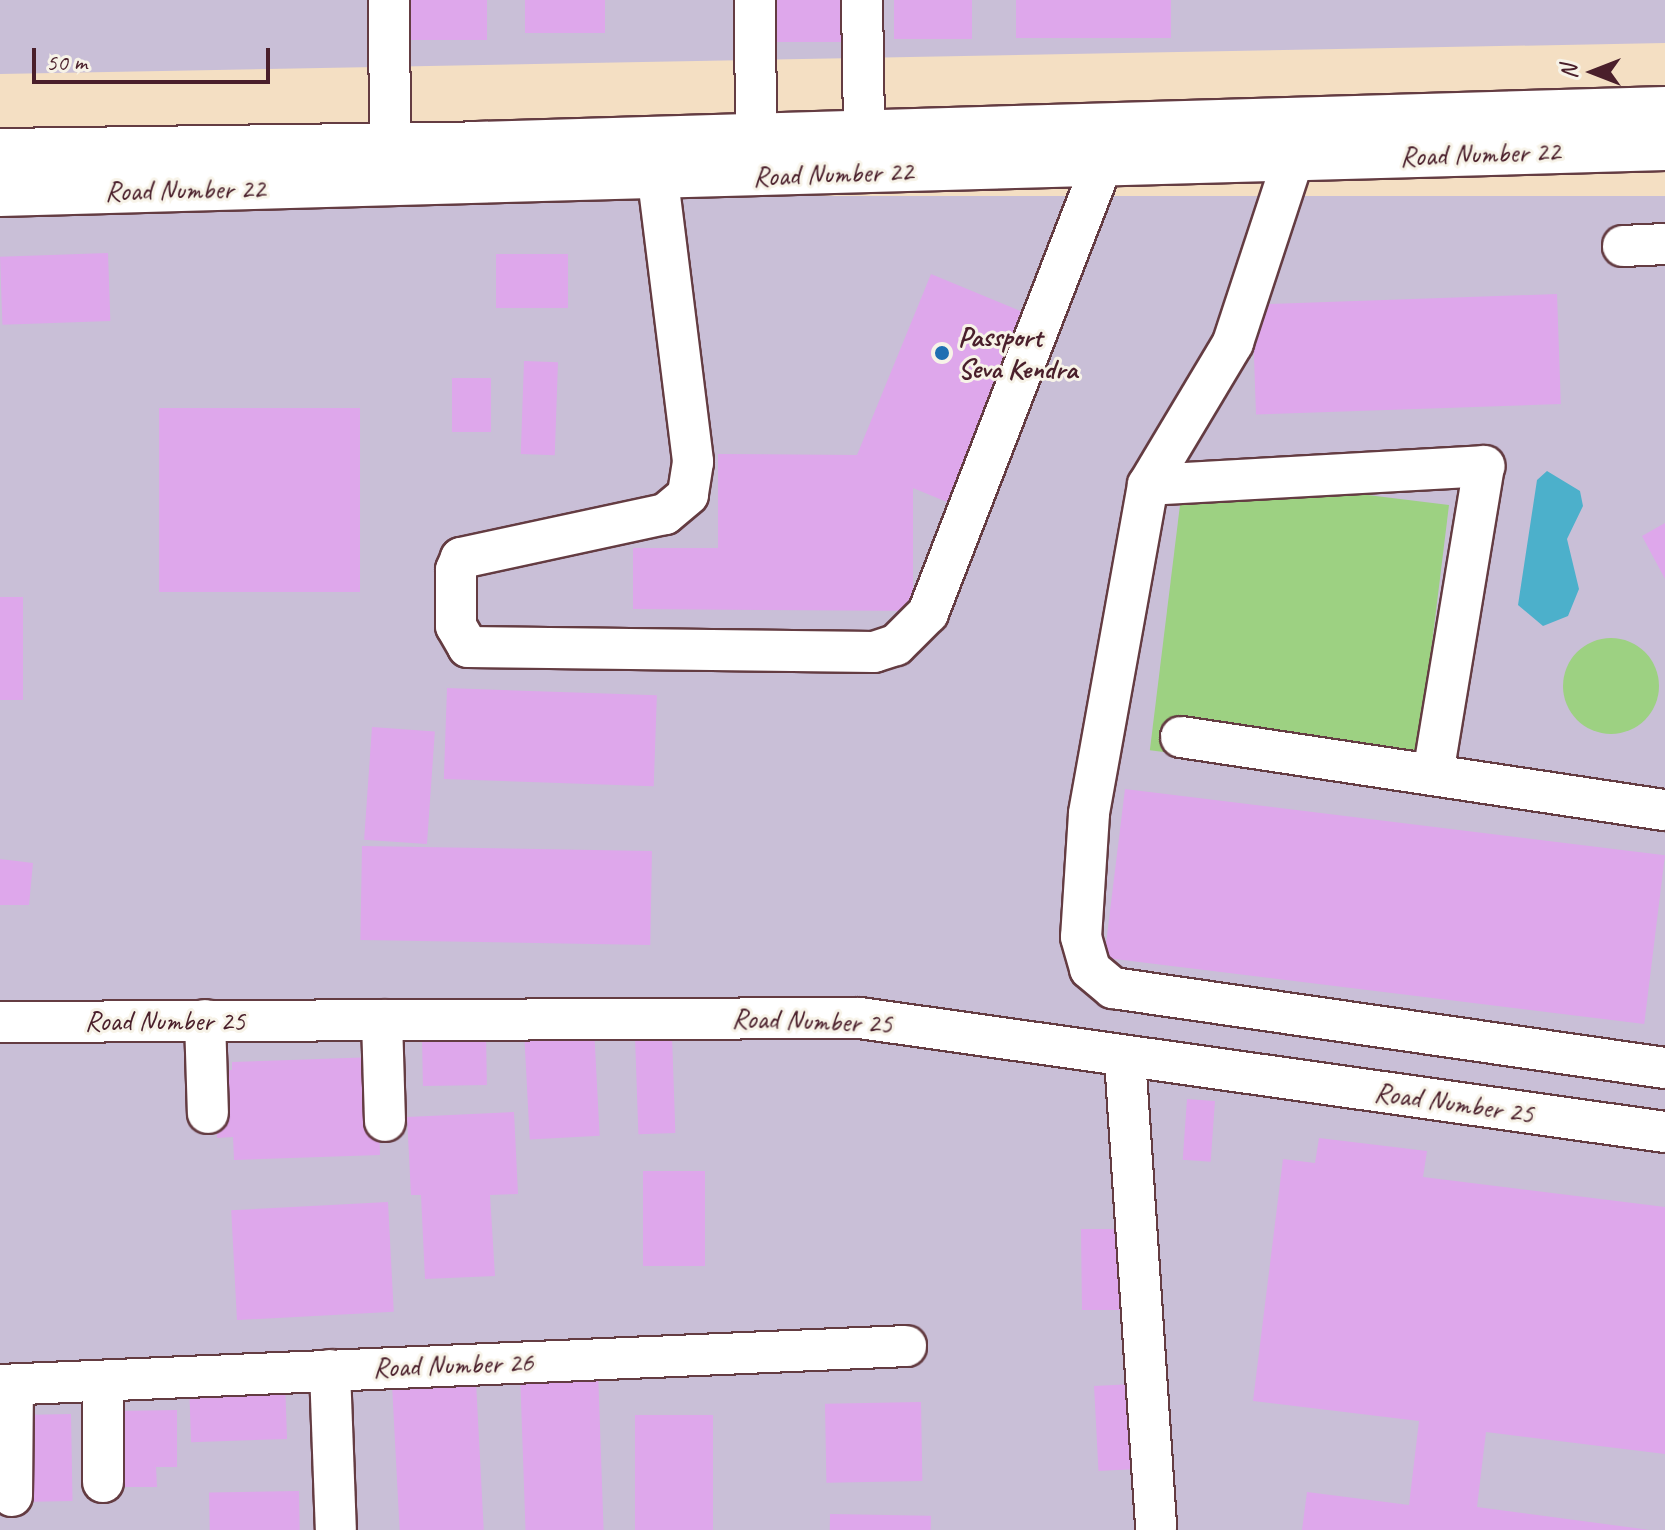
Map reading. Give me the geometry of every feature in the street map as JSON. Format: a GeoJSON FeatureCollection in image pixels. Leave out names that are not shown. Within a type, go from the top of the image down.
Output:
{"type":"FeatureCollection","features":[{"type":"Feature","properties":{"kind":"main road","name":"Road Number 22"},"geometry":{"type":"LineString","coordinates":[[0,194],[611,160],[756,136],[1665,109]]}},
{"type":"Feature","properties":{"kind":"main road","name":"Road Number 22"},"geometry":{"type":"LineString","coordinates":[[0,151],[390,143],[611,160],[658,180],[1665,148]]}},
{"type":"Feature","properties":{"kind":"street"},"geometry":{"type":"LineString","coordinates":[[389,0],[390,143]]}},
{"type":"Feature","properties":{"kind":"street"},"geometry":{"type":"LineString","coordinates":[[755,0],[756,136]]}},
{"type":"Feature","properties":{"kind":"street"},"geometry":{"type":"LineString","coordinates":[[862,0],[864,133]]}},
{"type":"Feature","properties":{"kind":"street"},"geometry":{"type":"LineString","coordinates":[[1293,160],[1233,343],[1148,485],[1089,814],[1081,937],[1090,969],[1113,988],[1665,1068]]}},
{"type":"Feature","properties":{"kind":"street"},"geometry":{"type":"LineString","coordinates":[[658,180],[693,462],[688,495],[665,514],[461,558],[456,570],[456,626],[468,647],[874,652],[912,633],[928,613],[1102,165]]}},
{"type":"Feature","properties":{"kind":"street"},"geometry":{"type":"LineString","coordinates":[[1623,246],[1665,244]]}},
{"type":"Feature","properties":{"kind":"street"},"geometry":{"type":"LineString","coordinates":[[1148,485],[1484,466],[1433,773]]}},
{"type":"Feature","properties":{"kind":"street"},"geometry":{"type":"LineString","coordinates":[[1181,737],[1665,810]]}},
{"type":"Feature","properties":{"kind":"street","name":"Road Number 25"},"geometry":{"type":"LineString","coordinates":[[0,1022],[860,1018],[1125,1058],[1665,1132]]}},
{"type":"Feature","properties":{"kind":"street"},"geometry":{"type":"LineString","coordinates":[[205,1020],[208,1113]]}},
{"type":"Feature","properties":{"kind":"street"},"geometry":{"type":"LineString","coordinates":[[382,1020],[385,1121]]}},
{"type":"Feature","properties":{"kind":"street"},"geometry":{"type":"LineString","coordinates":[[1125,1058],[1156,1530]]}},
{"type":"Feature","properties":{"kind":"street","name":"Road Number 26"},"geometry":{"type":"LineString","coordinates":[[6,1385],[906,1346]]}},
{"type":"Feature","properties":{"kind":"street"},"geometry":{"type":"LineString","coordinates":[[330,1370],[336,1530]]}},
{"type":"Feature","properties":{"kind":"street"},"geometry":{"type":"LineString","coordinates":[[103,1381],[103,1482]]}},
{"type":"Feature","properties":{"kind":"street"},"geometry":{"type":"LineString","coordinates":[[6,1385],[12,1496]]}},
{"type":"Feature","properties":{"kind":"shaded area"},"geometry":{"type":"Polygon","coordinates":[[[0,0],[1665,0],[1665,43],[0,74],[0,0]]]}},
{"type":"Feature","properties":{"kind":"shaded area"},"geometry":{"type":"Polygon","coordinates":[[[0,196],[1665,196],[1665,1530],[0,1530],[0,196]]]}},
{"type":"Feature","properties":{"kind":"green space"},"geometry":{"type":"Polygon","coordinates":[[[1184,472],[1449,505],[1415,783],[1150,750],[1184,472]]]}},
{"type":"Feature","properties":{"kind":"green space"},"geometry":{"type":"Polygon","coordinates":[[[1611,638],[1630,641],[1645,652],[1656,667],[1659,686],[1656,705],[1645,720],[1630,731],[1611,734],[1592,731],[1577,720],[1566,705],[1563,686],[1566,667],[1577,652],[1592,641],[1611,638]]]}},
{"type":"Feature","properties":{"kind":"water"},"geometry":{"type":"Polygon","coordinates":[[[1547,471],[1580,491],[1583,506],[1567,539],[1579,589],[1568,616],[1543,626],[1518,605],[1537,480],[1547,471]]]}},
{"type":"Feature","properties":{"kind":"building"},"geometry":{"type":"Polygon","coordinates":[[[404,0],[487,0],[487,40],[404,40],[404,0]]]}},
{"type":"Feature","properties":{"kind":"building"},"geometry":{"type":"Polygon","coordinates":[[[525,0],[605,0],[605,33],[525,33],[525,0]]]}},
{"type":"Feature","properties":{"kind":"building"},"geometry":{"type":"Polygon","coordinates":[[[767,0],[846,0],[846,42],[767,42],[767,0]]]}},
{"type":"Feature","properties":{"kind":"building"},"geometry":{"type":"Polygon","coordinates":[[[894,0],[972,0],[972,39],[894,39],[894,0]]]}},
{"type":"Feature","properties":{"kind":"building"},"geometry":{"type":"Polygon","coordinates":[[[1016,0],[1171,0],[1171,38],[1016,38],[1016,0]]]}},
{"type":"Feature","properties":{"kind":"building"},"geometry":{"type":"Polygon","coordinates":[[[108,253],[110,321],[2,325],[0,257],[108,253]]]}},
{"type":"Feature","properties":{"kind":"building"},"geometry":{"type":"Polygon","coordinates":[[[496,254],[568,254],[568,308],[496,308],[496,254]]]}},
{"type":"Feature","properties":{"kind":"building"},"geometry":{"type":"Polygon","coordinates":[[[931,274],[1037,318],[959,507],[913,488],[913,611],[633,609],[633,548],[718,548],[718,454],[857,455],[931,274]]]}},
{"type":"Feature","properties":{"kind":"building"},"geometry":{"type":"Polygon","coordinates":[[[1557,294],[1561,404],[1256,415],[1252,305],[1557,294]]]}},
{"type":"Feature","properties":{"kind":"building"},"geometry":{"type":"Polygon","coordinates":[[[524,361],[558,362],[555,455],[521,454],[524,361]]]}},
{"type":"Feature","properties":{"kind":"building"},"geometry":{"type":"Polygon","coordinates":[[[452,378],[491,378],[491,432],[452,432],[452,378]]]}},
{"type":"Feature","properties":{"kind":"building"},"geometry":{"type":"Polygon","coordinates":[[[159,408],[360,408],[360,592],[159,592],[159,408]]]}},
{"type":"Feature","properties":{"kind":"building"},"geometry":{"type":"Polygon","coordinates":[[[1665,523],[1665,579],[1642,536],[1665,523]]]}},
{"type":"Feature","properties":{"kind":"building"},"geometry":{"type":"Polygon","coordinates":[[[0,597],[23,597],[23,700],[0,700],[0,597]]]}},
{"type":"Feature","properties":{"kind":"building"},"geometry":{"type":"Polygon","coordinates":[[[447,688],[657,695],[654,786],[444,779],[447,688]]]}},
{"type":"Feature","properties":{"kind":"building"},"geometry":{"type":"Polygon","coordinates":[[[372,727],[435,731],[427,844],[364,840],[372,727]]]}},
{"type":"Feature","properties":{"kind":"building"},"geometry":{"type":"Polygon","coordinates":[[[1125,789],[1665,855],[1644,1024],[1104,958],[1125,789]]]}},
{"type":"Feature","properties":{"kind":"building"},"geometry":{"type":"Polygon","coordinates":[[[362,846],[652,851],[650,945],[360,940],[362,846]]]}},
{"type":"Feature","properties":{"kind":"building"},"geometry":{"type":"Polygon","coordinates":[[[0,859],[33,863],[29,905],[0,905],[0,859]]]}},
{"type":"Feature","properties":{"kind":"building"},"geometry":{"type":"Polygon","coordinates":[[[594,1028],[600,1136],[530,1140],[524,1032],[594,1028]]]}},
{"type":"Feature","properties":{"kind":"building"},"geometry":{"type":"Polygon","coordinates":[[[486,1034],[487,1085],[423,1086],[422,1035],[486,1034]]]}},
{"type":"Feature","properties":{"kind":"building"},"geometry":{"type":"Polygon","coordinates":[[[672,1036],[675,1133],[638,1134],[635,1037],[672,1036]]]}},
{"type":"Feature","properties":{"kind":"building"},"geometry":{"type":"Polygon","coordinates":[[[376,1057],[380,1155],[234,1160],[233,1137],[217,1138],[214,1071],[232,1070],[232,1062],[376,1057]]]}},
{"type":"Feature","properties":{"kind":"building"},"geometry":{"type":"Polygon","coordinates":[[[1187,1099],[1215,1101],[1211,1162],[1183,1160],[1187,1099]]]}},
{"type":"Feature","properties":{"kind":"building"},"geometry":{"type":"Polygon","coordinates":[[[514,1112],[518,1194],[490,1195],[495,1276],[425,1279],[421,1195],[411,1195],[407,1117],[514,1112]]]}},
{"type":"Feature","properties":{"kind":"building"},"geometry":{"type":"Polygon","coordinates":[[[1319,1138],[1427,1151],[1423,1177],[1665,1207],[1665,1454],[1486,1432],[1477,1507],[1650,1530],[1302,1530],[1307,1492],[1409,1505],[1419,1421],[1253,1401],[1283,1159],[1315,1163],[1319,1138]]]}},
{"type":"Feature","properties":{"kind":"building"},"geometry":{"type":"Polygon","coordinates":[[[643,1171],[705,1171],[705,1266],[643,1266],[643,1171]]]}},
{"type":"Feature","properties":{"kind":"building"},"geometry":{"type":"Polygon","coordinates":[[[388,1202],[394,1312],[237,1320],[231,1210],[388,1202]]]}},
{"type":"Feature","properties":{"kind":"building"},"geometry":{"type":"Polygon","coordinates":[[[1081,1229],[1124,1229],[1132,1310],[1082,1310],[1081,1229]]]}},
{"type":"Feature","properties":{"kind":"building"},"geometry":{"type":"Polygon","coordinates":[[[598,1370],[604,1530],[526,1530],[520,1373],[598,1370]]]}},
{"type":"Feature","properties":{"kind":"building"},"geometry":{"type":"Polygon","coordinates":[[[285,1381],[287,1439],[191,1442],[189,1384],[285,1381]]]}},
{"type":"Feature","properties":{"kind":"building"},"geometry":{"type":"Polygon","coordinates":[[[476,1382],[484,1530],[400,1530],[392,1386],[476,1382]]]}},
{"type":"Feature","properties":{"kind":"building"},"geometry":{"type":"Polygon","coordinates":[[[1133,1384],[1137,1469],[1099,1471],[1094,1386],[1133,1384]]]}},
{"type":"Feature","properties":{"kind":"building"},"geometry":{"type":"Polygon","coordinates":[[[921,1402],[922,1481],[826,1483],[825,1404],[921,1402]]]}},
{"type":"Feature","properties":{"kind":"building"},"geometry":{"type":"Polygon","coordinates":[[[177,1410],[177,1467],[156,1467],[157,1487],[115,1487],[114,1411],[177,1410]]]}},
{"type":"Feature","properties":{"kind":"building"},"geometry":{"type":"Polygon","coordinates":[[[71,1414],[73,1501],[22,1502],[20,1415],[71,1414]]]}},
{"type":"Feature","properties":{"kind":"building"},"geometry":{"type":"Polygon","coordinates":[[[635,1415],[713,1415],[713,1530],[635,1530],[635,1415]]]}},
{"type":"Feature","properties":{"kind":"building"},"geometry":{"type":"Polygon","coordinates":[[[299,1491],[300,1530],[210,1530],[209,1493],[299,1491]]]}},
{"type":"Feature","properties":{"kind":"building"},"geometry":{"type":"Polygon","coordinates":[[[830,1514],[931,1516],[931,1530],[830,1530],[830,1514]]]}},
{"type":"Feature","properties":{"kind":"place","name":"Passport Seva Kendra"},"geometry":{"type":"Point","coordinates":[942,353]}}]}
